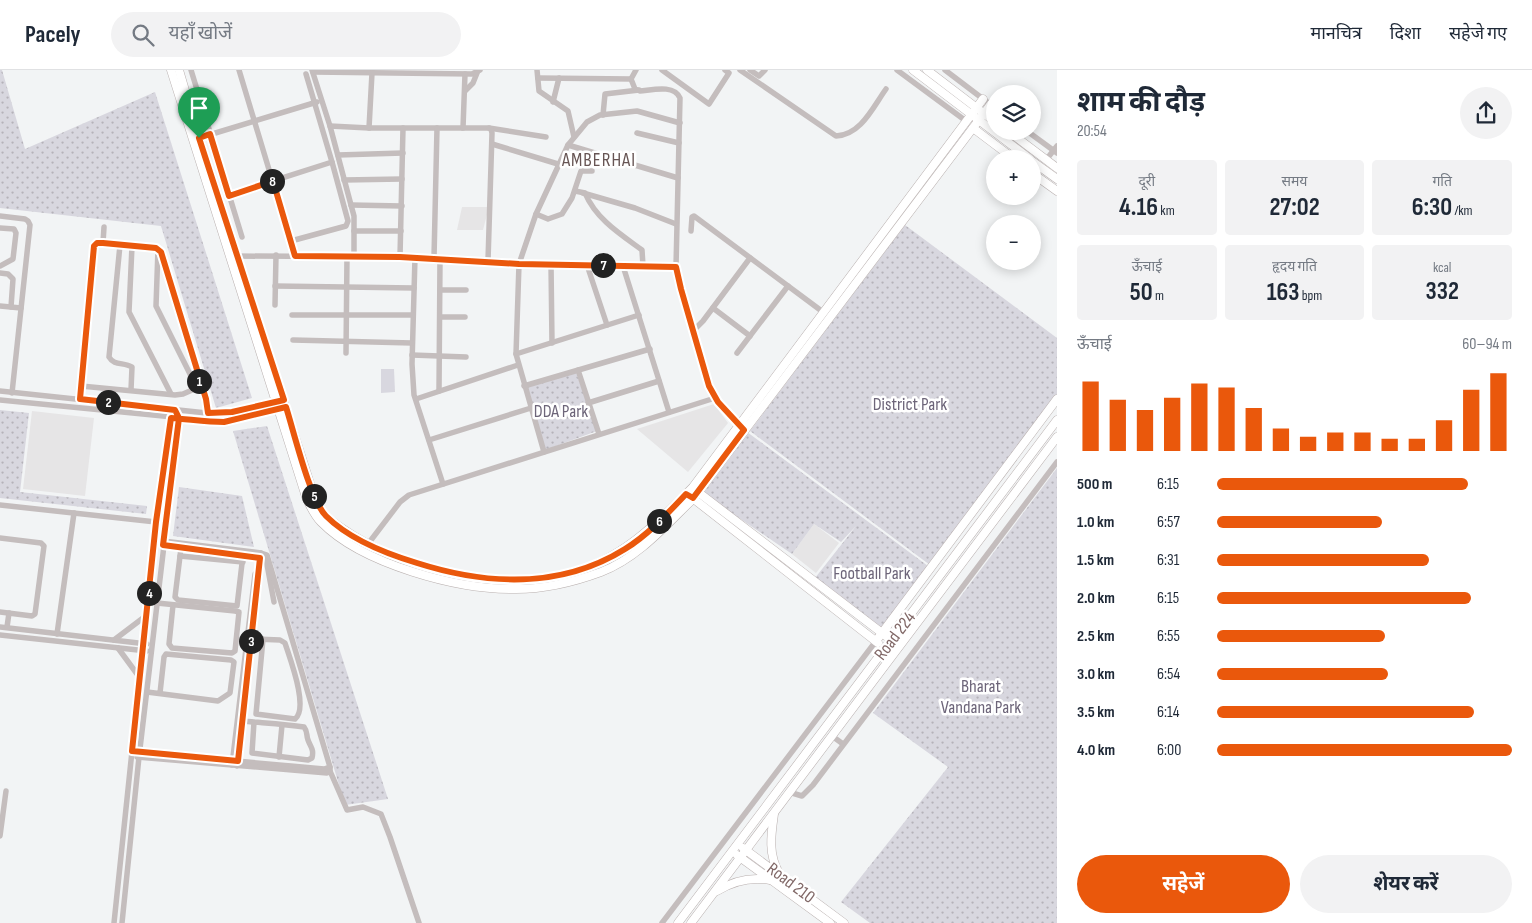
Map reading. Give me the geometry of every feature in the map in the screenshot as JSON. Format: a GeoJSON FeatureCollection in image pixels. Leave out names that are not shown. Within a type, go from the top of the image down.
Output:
{"type":"FeatureCollection","features":[{"type":"Feature","properties":{"kind":"street"},"geometry":{"type":"LineString","coordinates":[[171,70],[199,138],[233,256]]}},
{"type":"Feature","properties":{"kind":"street"},"geometry":{"type":"LineString","coordinates":[[179,70],[189,115],[233,256],[281,404],[313,493],[320,507],[326,516],[339,527],[368,544],[380,555],[428,576],[460,584],[514,590],[569,583],[603,571],[656,536],[692,493],[986,112]]}},
{"type":"Feature","properties":{"kind":"street"},"geometry":{"type":"LineString","coordinates":[[191,70],[242,237]]}},
{"type":"Feature","properties":{"kind":"street"},"geometry":{"type":"LineString","coordinates":[[239,70],[295,256]]}},
{"type":"Feature","properties":{"kind":"street"},"geometry":{"type":"LineString","coordinates":[[537,70],[540,93],[568,111],[574,138]]}},
{"type":"Feature","properties":{"kind":"street"},"geometry":{"type":"LineString","coordinates":[[631,79],[636,70]]}},
{"type":"Feature","properties":{"kind":"street"},"geometry":{"type":"LineString","coordinates":[[662,70],[709,104],[729,73],[725,70]]}},
{"type":"Feature","properties":{"kind":"street"},"geometry":{"type":"LineString","coordinates":[[740,70],[836,136],[850,134],[860,126],[886,89]]}},
{"type":"Feature","properties":{"kind":"street"},"geometry":{"type":"LineString","coordinates":[[750,70],[759,76],[765,70]]}},
{"type":"Feature","properties":{"kind":"street"},"geometry":{"type":"LineString","coordinates":[[897,70],[966,121]]}},
{"type":"Feature","properties":{"kind":"street"},"geometry":{"type":"LineString","coordinates":[[913,70],[974,110]]}},
{"type":"Feature","properties":{"kind":"street"},"geometry":{"type":"LineString","coordinates":[[927,70],[1017,150]]}},
{"type":"Feature","properties":{"kind":"street"},"geometry":{"type":"LineString","coordinates":[[742,427],[823,312],[984,99],[945,70]]}},
{"type":"Feature","properties":{"kind":"street"},"geometry":{"type":"LineString","coordinates":[[310,72],[446,72],[466,74],[479,72]]}},
{"type":"Feature","properties":{"kind":"street"},"geometry":{"type":"LineString","coordinates":[[310,72],[322,100],[351,205],[354,256]]}},
{"type":"Feature","properties":{"kind":"street"},"geometry":{"type":"LineString","coordinates":[[291,241],[346,226],[347,224],[332,162],[314,103],[310,72]]}},
{"type":"Feature","properties":{"kind":"street"},"geometry":{"type":"LineString","coordinates":[[465,92],[479,72]]}},
{"type":"Feature","properties":{"kind":"street"},"geometry":{"type":"LineString","coordinates":[[369,128],[372,73]]}},
{"type":"Feature","properties":{"kind":"street"},"geometry":{"type":"LineString","coordinates":[[463,128],[466,74]]}},
{"type":"Feature","properties":{"kind":"street"},"geometry":{"type":"LineString","coordinates":[[538,78],[631,79]]}},
{"type":"Feature","properties":{"kind":"street"},"geometry":{"type":"LineString","coordinates":[[553,102],[559,78]]}},
{"type":"Feature","properties":{"kind":"street"},"geometry":{"type":"LineString","coordinates":[[631,79],[635,89],[639,90]]}},
{"type":"Feature","properties":{"kind":"street"},"geometry":{"type":"LineString","coordinates":[[603,115],[605,94],[665,89],[677,92],[680,98],[676,267],[709,386],[715,398],[742,427]]}},
{"type":"Feature","properties":{"kind":"street"},"geometry":{"type":"LineString","coordinates":[[199,138],[322,100]]}},
{"type":"Feature","properties":{"kind":"street"},"geometry":{"type":"LineString","coordinates":[[544,452],[516,354],[519,264],[536,214],[568,145],[587,122],[603,115],[637,111],[680,123]]}},
{"type":"Feature","properties":{"kind":"street"},"geometry":{"type":"LineString","coordinates":[[981,117],[986,119]]}},
{"type":"Feature","properties":{"kind":"street"},"geometry":{"type":"LineString","coordinates":[[330,126],[369,128],[489,128],[546,137]]}},
{"type":"Feature","properties":{"kind":"street"},"geometry":{"type":"LineString","coordinates":[[400,257],[403,128]]}},
{"type":"Feature","properties":{"kind":"street"},"geometry":{"type":"LineString","coordinates":[[437,128],[437,258],[440,290],[439,390]]}},
{"type":"Feature","properties":{"kind":"street"},"geometry":{"type":"LineString","coordinates":[[488,261],[492,144],[492,130],[489,128]]}},
{"type":"Feature","properties":{"kind":"street"},"geometry":{"type":"LineString","coordinates":[[973,128],[1002,150]]}},
{"type":"Feature","properties":{"kind":"street"},"geometry":{"type":"LineString","coordinates":[[637,133],[679,143]]}},
{"type":"Feature","properties":{"kind":"street"},"geometry":{"type":"LineString","coordinates":[[1020,140],[1046,160],[1056,165]]}},
{"type":"Feature","properties":{"kind":"street"},"geometry":{"type":"LineString","coordinates":[[1041,140],[1056,150],[1046,160]]}},
{"type":"Feature","properties":{"kind":"street"},"geometry":{"type":"LineString","coordinates":[[492,144],[558,164]]}},
{"type":"Feature","properties":{"kind":"street"},"geometry":{"type":"LineString","coordinates":[[568,145],[678,178]]}},
{"type":"Feature","properties":{"kind":"street"},"geometry":{"type":"LineString","coordinates":[[338,155],[403,153]]}},
{"type":"Feature","properties":{"kind":"street"},"geometry":{"type":"LineString","coordinates":[[229,196],[332,162]]}},
{"type":"Feature","properties":{"kind":"street"},"geometry":{"type":"LineString","coordinates":[[1041,167],[1057,179]]}},
{"type":"Feature","properties":{"kind":"street"},"geometry":{"type":"LineString","coordinates":[[536,214],[548,219],[562,214],[575,191],[581,171],[592,171]]}},
{"type":"Feature","properties":{"kind":"street"},"geometry":{"type":"LineString","coordinates":[[344,180],[402,179]]}},
{"type":"Feature","properties":{"kind":"street"},"geometry":{"type":"LineString","coordinates":[[1041,179],[1057,191]]}},
{"type":"Feature","properties":{"kind":"street"},"geometry":{"type":"LineString","coordinates":[[575,191],[635,208],[676,224]]}},
{"type":"Feature","properties":{"kind":"street"},"geometry":{"type":"LineString","coordinates":[[583,193],[585,193],[590,205],[599,215],[618,233],[642,250],[643,266]]}},
{"type":"Feature","properties":{"kind":"street"},"geometry":{"type":"LineString","coordinates":[[351,205],[402,206]]}},
{"type":"Feature","properties":{"kind":"street"},"geometry":{"type":"LineString","coordinates":[[0,216],[25,219],[29,223],[12,393]]}},
{"type":"Feature","properties":{"kind":"street"},"geometry":{"type":"LineString","coordinates":[[691,231],[692,217],[694,216],[823,312]]}},
{"type":"Feature","properties":{"kind":"street"},"geometry":{"type":"LineString","coordinates":[[103,243],[104,227]]}},
{"type":"Feature","properties":{"kind":"street"},"geometry":{"type":"LineString","coordinates":[[0,228],[14,229],[16,232],[13,259],[0,266]]}},
{"type":"Feature","properties":{"kind":"street"},"geometry":{"type":"LineString","coordinates":[[354,231],[401,231]]}},
{"type":"Feature","properties":{"kind":"street"},"geometry":{"type":"LineString","coordinates":[[80,399],[94,246],[97,243],[158,249],[163,255],[199,387]]}},
{"type":"Feature","properties":{"kind":"street"},"geometry":{"type":"LineString","coordinates":[[120,245],[109,357],[116,364],[132,367],[131,390]]}},
{"type":"Feature","properties":{"kind":"street"},"geometry":{"type":"LineString","coordinates":[[132,246],[129,312],[171,394]]}},
{"type":"Feature","properties":{"kind":"street"},"geometry":{"type":"LineString","coordinates":[[158,249],[156,306],[206,399],[208,413]]}},
{"type":"Feature","properties":{"kind":"street"},"geometry":{"type":"LineString","coordinates":[[274,305],[276,255]]}},
{"type":"Feature","properties":{"kind":"street"},"geometry":{"type":"LineString","coordinates":[[233,256],[400,257],[519,264],[676,267]]}},
{"type":"Feature","properties":{"kind":"street"},"geometry":{"type":"LineString","coordinates":[[346,353],[347,256]]}},
{"type":"Feature","properties":{"kind":"street"},"geometry":{"type":"LineString","coordinates":[[415,258],[412,356],[416,399],[442,484]]}},
{"type":"Feature","properties":{"kind":"street"},"geometry":{"type":"LineString","coordinates":[[693,331],[713,308],[750,258]]}},
{"type":"Feature","properties":{"kind":"street"},"geometry":{"type":"LineString","coordinates":[[551,264],[552,342]]}},
{"type":"Feature","properties":{"kind":"street"},"geometry":{"type":"LineString","coordinates":[[587,265],[608,325]]}},
{"type":"Feature","properties":{"kind":"street"},"geometry":{"type":"LineString","coordinates":[[624,266],[669,412]]}},
{"type":"Feature","properties":{"kind":"street"},"geometry":{"type":"LineString","coordinates":[[0,273],[8,274],[13,278],[11,307]]}},
{"type":"Feature","properties":{"kind":"street"},"geometry":{"type":"LineString","coordinates":[[275,286],[414,288]]}},
{"type":"Feature","properties":{"kind":"street"},"geometry":{"type":"LineString","coordinates":[[737,352],[788,286]]}},
{"type":"Feature","properties":{"kind":"street"},"geometry":{"type":"LineString","coordinates":[[440,290],[466,290]]}},
{"type":"Feature","properties":{"kind":"street"},"geometry":{"type":"LineString","coordinates":[[0,306],[21,308]]}},
{"type":"Feature","properties":{"kind":"street"},"geometry":{"type":"LineString","coordinates":[[713,308],[750,336]]}},
{"type":"Feature","properties":{"kind":"street"},"geometry":{"type":"LineString","coordinates":[[292,315],[413,315]]}},
{"type":"Feature","properties":{"kind":"street"},"geometry":{"type":"LineString","coordinates":[[516,354],[639,315]]}},
{"type":"Feature","properties":{"kind":"street"},"geometry":{"type":"LineString","coordinates":[[440,317],[465,317]]}},
{"type":"Feature","properties":{"kind":"street"},"geometry":{"type":"LineString","coordinates":[[293,340],[412,343]]}},
{"type":"Feature","properties":{"kind":"street"},"geometry":{"type":"LineString","coordinates":[[524,386],[650,349]]}},
{"type":"Feature","properties":{"kind":"street"},"geometry":{"type":"LineString","coordinates":[[412,356],[466,357]]}},
{"type":"Feature","properties":{"kind":"street"},"geometry":{"type":"LineString","coordinates":[[416,399],[518,365]]}},
{"type":"Feature","properties":{"kind":"street"},"geometry":{"type":"LineString","coordinates":[[578,370],[598,434]]}},
{"type":"Feature","properties":{"kind":"street"},"geometry":{"type":"LineString","coordinates":[[588,403],[659,381]]}},
{"type":"Feature","properties":{"kind":"street"},"geometry":{"type":"LineString","coordinates":[[81,386],[171,394],[183,394],[199,387]]}},
{"type":"Feature","properties":{"kind":"street"},"geometry":{"type":"LineString","coordinates":[[0,392],[208,413],[232,412],[281,404]]}},
{"type":"Feature","properties":{"kind":"street"},"geometry":{"type":"LineString","coordinates":[[368,544],[404,497],[715,398]]}},
{"type":"Feature","properties":{"kind":"street"},"geometry":{"type":"LineString","coordinates":[[0,400],[224,422],[281,404]]}},
{"type":"Feature","properties":{"kind":"street"},"geometry":{"type":"LineString","coordinates":[[662,923],[1057,400]]}},
{"type":"Feature","properties":{"kind":"street"},"geometry":{"type":"LineString","coordinates":[[281,404],[306,497],[313,512],[334,534],[367,554],[380,555]]}},
{"type":"Feature","properties":{"kind":"street"},"geometry":{"type":"LineString","coordinates":[[429,440],[531,408]]}},
{"type":"Feature","properties":{"kind":"street"},"geometry":{"type":"LineString","coordinates":[[114,923],[156,522],[171,418],[175,410]]}},
{"type":"Feature","properties":{"kind":"street"},"geometry":{"type":"LineString","coordinates":[[122,923],[139,754],[179,418],[175,410]]}},
{"type":"Feature","properties":{"kind":"street","name":"Road 224"},"geometry":{"type":"LineString","coordinates":[[678,923],[1057,420]]}},
{"type":"Feature","properties":{"kind":"street","name":"Road 224"},"geometry":{"type":"LineString","coordinates":[[691,923],[1057,437]]}},
{"type":"Feature","properties":{"kind":"street"},"geometry":{"type":"LineString","coordinates":[[789,792],[802,796],[807,792],[1057,462]]}},
{"type":"Feature","properties":{"kind":"street"},"geometry":{"type":"LineString","coordinates":[[692,493],[899,646]]}},
{"type":"Feature","properties":{"kind":"street"},"geometry":{"type":"LineString","coordinates":[[692,493],[894,654]]}},
{"type":"Feature","properties":{"kind":"street"},"geometry":{"type":"LineString","coordinates":[[0,505],[156,522]]}},
{"type":"Feature","properties":{"kind":"street"},"geometry":{"type":"LineString","coordinates":[[56,642],[74,513]]}},
{"type":"Feature","properties":{"kind":"street"},"geometry":{"type":"LineString","coordinates":[[0,538],[41,543],[44,546],[35,614],[32,616],[0,612]]}},
{"type":"Feature","properties":{"kind":"street"},"geometry":{"type":"LineString","coordinates":[[163,543],[181,548],[243,555],[259,556],[266,554],[269,557],[330,769],[347,810],[363,807],[381,814],[419,923]]}},
{"type":"Feature","properties":{"kind":"street"},"geometry":{"type":"LineString","coordinates":[[163,543],[259,556],[267,560],[274,602]]}},
{"type":"Feature","properties":{"kind":"street"},"geometry":{"type":"LineString","coordinates":[[181,548],[175,597],[178,600],[237,606],[243,555]]}},
{"type":"Feature","properties":{"kind":"street"},"geometry":{"type":"LineString","coordinates":[[180,556],[243,562]]}},
{"type":"Feature","properties":{"kind":"street"},"geometry":{"type":"LineString","coordinates":[[235,763],[250,614],[259,556]]}},
{"type":"Feature","properties":{"kind":"street"},"geometry":{"type":"LineString","coordinates":[[235,763],[242,721],[259,556]]}},
{"type":"Feature","properties":{"kind":"street"},"geometry":{"type":"LineString","coordinates":[[157,603],[250,614]]}},
{"type":"Feature","properties":{"kind":"street"},"geometry":{"type":"LineString","coordinates":[[172,605],[169,644],[172,648],[234,652],[239,612]]}},
{"type":"Feature","properties":{"kind":"street"},"geometry":{"type":"LineString","coordinates":[[7,627],[9,613]]}},
{"type":"Feature","properties":{"kind":"street"},"geometry":{"type":"LineString","coordinates":[[17,628],[18,615]]}},
{"type":"Feature","properties":{"kind":"street"},"geometry":{"type":"LineString","coordinates":[[114,640],[147,615]]}},
{"type":"Feature","properties":{"kind":"street"},"geometry":{"type":"LineString","coordinates":[[0,627],[114,640],[152,648]]}},
{"type":"Feature","properties":{"kind":"street"},"geometry":{"type":"LineString","coordinates":[[0,635],[118,648],[144,647]]}},
{"type":"Feature","properties":{"kind":"street"},"geometry":{"type":"LineString","coordinates":[[251,639],[280,640],[285,643],[300,695],[298,715],[295,719],[256,714],[263,640]]}},
{"type":"Feature","properties":{"kind":"street"},"geometry":{"type":"LineString","coordinates":[[118,648],[140,678]]}},
{"type":"Feature","properties":{"kind":"street"},"geometry":{"type":"LineString","coordinates":[[147,692],[218,701],[230,693],[234,662],[231,660],[166,654],[164,657],[160,693]]}},
{"type":"Feature","properties":{"kind":"street"},"geometry":{"type":"LineString","coordinates":[[242,721],[254,722],[282,725],[306,728],[308,740],[313,748],[311,759],[279,757],[252,752],[254,722]]}},
{"type":"Feature","properties":{"kind":"street"},"geometry":{"type":"LineString","coordinates":[[279,757],[282,725]]}},
{"type":"Feature","properties":{"kind":"street"},"geometry":{"type":"LineString","coordinates":[[832,736],[843,744]]}},
{"type":"Feature","properties":{"kind":"street"},"geometry":{"type":"LineString","coordinates":[[132,754],[330,769]]}},
{"type":"Feature","properties":{"kind":"street"},"geometry":{"type":"LineString","coordinates":[[0,836],[6,791]]}},
{"type":"Feature","properties":{"kind":"street"},"geometry":{"type":"LineString","coordinates":[[774,812],[771,856],[782,877]]}},
{"type":"Feature","properties":{"kind":"street","name":"Road 210"},"geometry":{"type":"LineString","coordinates":[[737,844],[844,923]]}},
{"type":"Feature","properties":{"kind":"street","name":"Road 210"},"geometry":{"type":"LineString","coordinates":[[732,851],[830,923]]}},
{"type":"Feature","properties":{"kind":"street"},"geometry":{"type":"LineString","coordinates":[[713,894],[733,883],[745,880],[760,878],[772,881]]}},
{"type":"Feature","properties":{"kind":"shaded area"},"geometry":{"type":"Polygon","coordinates":[[[462,207],[489,207],[483,230],[457,230],[462,207]]]}},
{"type":"Feature","properties":{"kind":"shaded area"},"geometry":{"type":"Polygon","coordinates":[[[714,404],[728,423],[688,472],[637,429],[714,404]]]}},
{"type":"Feature","properties":{"kind":"shaded area"},"geometry":{"type":"Polygon","coordinates":[[[32,411],[94,418],[85,496],[23,489],[32,411]]]}},
{"type":"Feature","properties":{"kind":"shaded area"},"geometry":{"type":"Polygon","coordinates":[[[814,524],[839,543],[816,573],[792,554],[814,524]]]}},
{"type":"Feature","properties":{"kind":"green space"},"geometry":{"type":"Polygon","coordinates":[[[0,70],[2,70],[25,149],[155,92],[252,398],[216,408],[161,226],[0,208],[0,70]]]}},
{"type":"Feature","properties":{"kind":"green space","name":"District Park"},"geometry":{"type":"Polygon","coordinates":[[[905,225],[1057,338],[1057,395],[930,565],[750,431],[905,225]]]}},
{"type":"Feature","properties":{"kind":"green space"},"geometry":{"type":"Polygon","coordinates":[[[381,369],[394,369],[395,392],[381,393],[381,369]]]}},
{"type":"Feature","properties":{"kind":"green space","name":"DDA Park"},"geometry":{"type":"Polygon","coordinates":[[[576,372],[597,431],[545,450],[525,387],[576,372]]]}},
{"type":"Feature","properties":{"kind":"green space"},"geometry":{"type":"Polygon","coordinates":[[[0,410],[29,413],[20,492],[147,506],[146,514],[0,498],[0,410]]]}},
{"type":"Feature","properties":{"kind":"green space"},"geometry":{"type":"Polygon","coordinates":[[[267,426],[388,799],[345,805],[233,431],[267,426]]]}},
{"type":"Feature","properties":{"kind":"green space","name":"Football Park"},"geometry":{"type":"Polygon","coordinates":[[[747,432],[928,566],[881,629],[815,578],[856,526],[841,542],[814,524],[792,554],[701,492],[747,432]]]}},
{"type":"Feature","properties":{"kind":"green space","name":"Bharat Vandana Park"},"geometry":{"type":"Polygon","coordinates":[[[1057,468],[1057,923],[870,923],[841,902],[948,767],[873,713],[1057,468]]]}},
{"type":"Feature","properties":{"kind":"green space"},"geometry":{"type":"Polygon","coordinates":[[[179,487],[242,496],[254,547],[173,536],[179,487]]]}},
{"type":"Feature","properties":{"kind":"district","name":"AMBERHAI"},"geometry":{"type":"Point","coordinates":[599,160]}},
{"type":"Feature","properties":{"kind":"route"},"geometry":{"type":"LineString","coordinates":[[199,138],[210,134],[229,196],[273,181],[295,256],[400,257],[519,264],[676,267],[709,386],[718,402],[744,430],[693,498],[686,494],[651,529],[625,549],[601,562],[567,575],[515,581],[463,575],[430,568],[372,546],[339,527],[326,516],[313,493],[286,407],[224,422],[215,422],[179,418],[171,418],[156,522],[132,751],[238,761],[260,558],[163,545],[179,418],[175,410],[80,399],[94,246],[97,243],[103,243],[156,248],[163,255],[206,399],[208,413],[224,414],[284,400],[199,138]]}}]}
